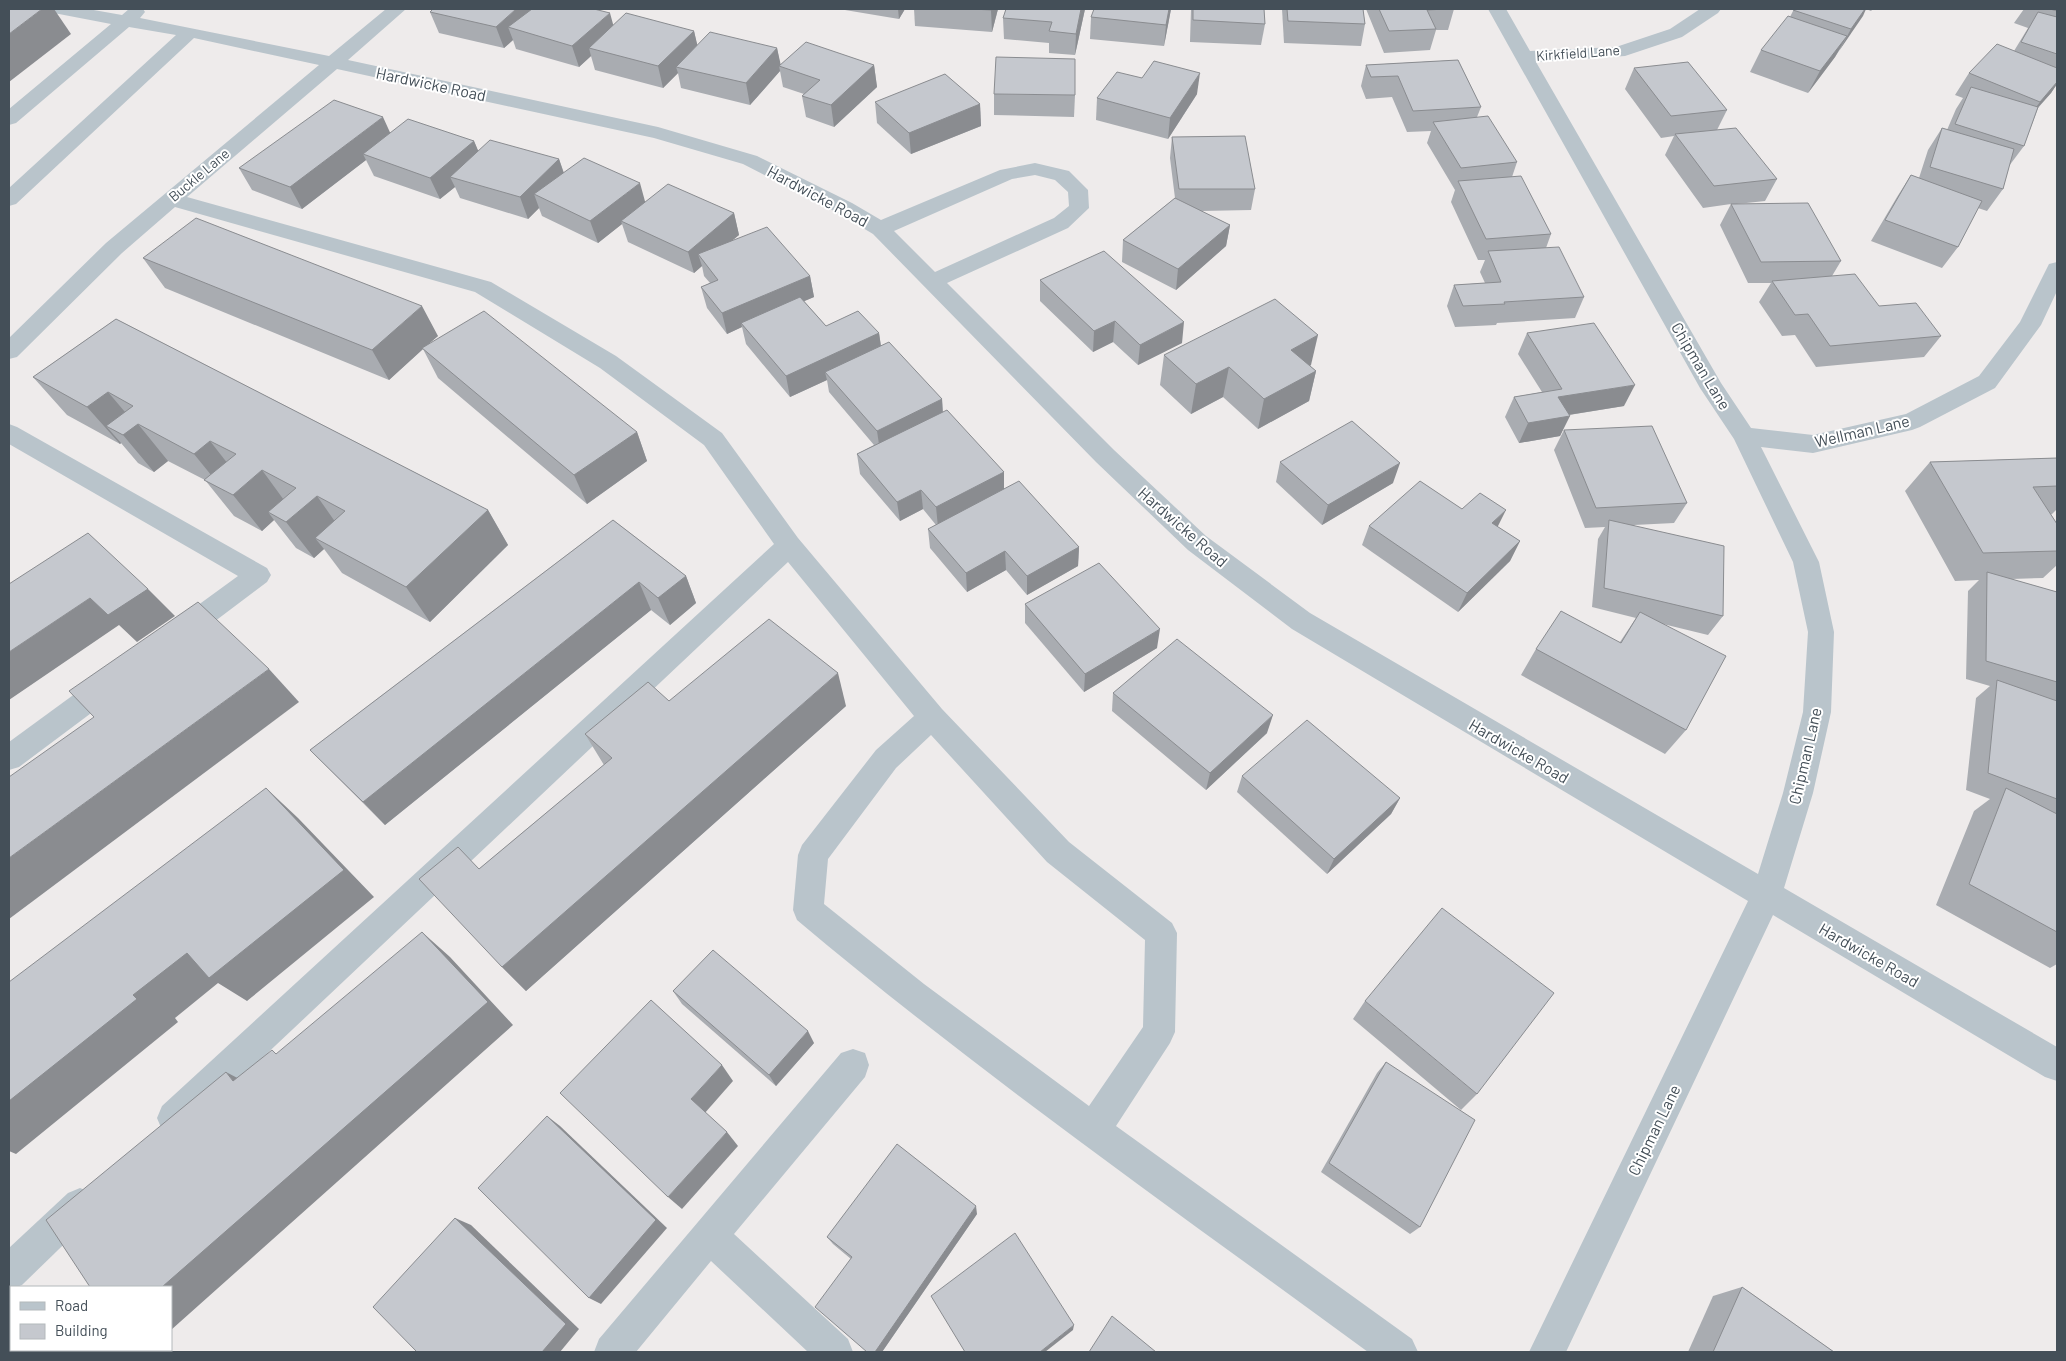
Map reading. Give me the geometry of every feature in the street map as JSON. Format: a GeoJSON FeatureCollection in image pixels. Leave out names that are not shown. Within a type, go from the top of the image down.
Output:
{"type":"FeatureCollection","features":[{"type":"Feature","properties":{"kind":"street","name":"Hardwicke Road"},"geometry":{"type":"LineString","coordinates":[[59,9],[133,14],[190,32],[658,133],[750,160],[845,208],[880,229],[1105,456],[1197,543],[1301,621],[1766,896],[2057,1065]]}},
{"type":"Feature","properties":{"kind":"street","name":"Buckle Lane"},"geometry":{"type":"LineString","coordinates":[[10,348],[114,248],[397,9]]}},
{"type":"Feature","properties":{"kind":"street","name":"Chipman Lane"},"geometry":{"type":"LineString","coordinates":[[1497,9],[1712,388],[1744,436],[1806,562],[1822,632],[1817,712],[1798,793],[1766,896],[1547,1352]]}},
{"type":"Feature","properties":{"kind":"street","name":"Kirkfield Lane"},"geometry":{"type":"LineString","coordinates":[[1524,57],[1618,52],[1676,33],[1712,9]]}},
{"type":"Feature","properties":{"kind":"street"},"geometry":{"type":"LineString","coordinates":[[9,119],[133,14]]}},
{"type":"Feature","properties":{"kind":"street"},"geometry":{"type":"LineString","coordinates":[[9,199],[190,32]]}},
{"type":"Feature","properties":{"kind":"street"},"geometry":{"type":"LineString","coordinates":[[880,229],[1008,174],[1035,169],[1062,175],[1078,190],[1079,208],[1061,223],[933,281]]}},
{"type":"Feature","properties":{"kind":"street"},"geometry":{"type":"LineString","coordinates":[[170,199],[483,287],[608,362],[713,439],[789,545],[932,717],[1058,852],[1162,933],[1159,1032],[1093,1130]]}},
{"type":"Feature","properties":{"kind":"street","name":"Wellman Lane"},"geometry":{"type":"LineString","coordinates":[[1744,436],[1813,444],[1912,421],[1987,382],[2030,325],[2057,269]]}},
{"type":"Feature","properties":{"kind":"street"},"geometry":{"type":"LineString","coordinates":[[9,433],[258,575],[161,646]]}},
{"type":"Feature","properties":{"kind":"street"},"geometry":{"type":"LineString","coordinates":[[155,1136],[789,545]]}},
{"type":"Feature","properties":{"kind":"street"},"geometry":{"type":"LineString","coordinates":[[9,758],[129,670]]}},
{"type":"Feature","properties":{"kind":"street"},"geometry":{"type":"LineString","coordinates":[[932,717],[886,759],[813,855],[808,910],[878,968],[1093,1130],[1399,1352]]}},
{"type":"Feature","properties":{"kind":"street"},"geometry":{"type":"LineString","coordinates":[[612,1352],[853,1065]]}},
{"type":"Feature","properties":{"kind":"street"},"geometry":{"type":"LineString","coordinates":[[9,1272],[104,1183]]}},
{"type":"Feature","properties":{"kind":"street"},"geometry":{"type":"LineString","coordinates":[[709,1235],[835,1352]]}},
{"type":"Feature","properties":{"kind":"building"},"geometry":{"type":"Polygon","coordinates":[[[9,9],[42,9],[9,34],[9,9]]]}},
{"type":"Feature","properties":{"kind":"building"},"geometry":{"type":"Polygon","coordinates":[[[433,9],[516,9],[496,27],[430,12],[433,9]]]}},
{"type":"Feature","properties":{"kind":"building"},"geometry":{"type":"Polygon","coordinates":[[[532,9],[594,9],[610,13],[572,46],[508,27],[532,9]]]}},
{"type":"Feature","properties":{"kind":"building"},"geometry":{"type":"Polygon","coordinates":[[[1006,9],[1081,9],[1076,34],[1049,31],[1052,22],[1003,18],[1006,9]]]}},
{"type":"Feature","properties":{"kind":"building"},"geometry":{"type":"Polygon","coordinates":[[[1094,9],[1169,9],[1166,25],[1091,17],[1094,9]]]}},
{"type":"Feature","properties":{"kind":"building"},"geometry":{"type":"Polygon","coordinates":[[[1193,9],[1264,9],[1265,24],[1193,20],[1193,9]]]}},
{"type":"Feature","properties":{"kind":"building"},"geometry":{"type":"Polygon","coordinates":[[[1287,9],[1363,9],[1365,24],[1288,21],[1287,9]]]}},
{"type":"Feature","properties":{"kind":"building"},"geometry":{"type":"Polygon","coordinates":[[[1379,9],[1446,9],[1427,10],[1436,29],[1389,31],[1379,9]]]}},
{"type":"Feature","properties":{"kind":"building"},"geometry":{"type":"Polygon","coordinates":[[[1794,9],[1865,9],[1851,29],[1794,9]]]}},
{"type":"Feature","properties":{"kind":"building"},"geometry":{"type":"Polygon","coordinates":[[[2038,12],[2057,17],[2057,54],[2021,42],[2038,12]]]}},
{"type":"Feature","properties":{"kind":"building"},"geometry":{"type":"Polygon","coordinates":[[[626,13],[694,31],[658,66],[589,48],[626,13]]]}},
{"type":"Feature","properties":{"kind":"building"},"geometry":{"type":"Polygon","coordinates":[[[1788,16],[1847,36],[1820,71],[1761,50],[1788,16]]]}},
{"type":"Feature","properties":{"kind":"building"},"geometry":{"type":"Polygon","coordinates":[[[710,32],[777,48],[746,83],[676,67],[710,32]]]}},
{"type":"Feature","properties":{"kind":"building"},"geometry":{"type":"Polygon","coordinates":[[[806,42],[874,65],[831,105],[802,96],[820,80],[779,66],[806,42]]]}},
{"type":"Feature","properties":{"kind":"building"},"geometry":{"type":"Polygon","coordinates":[[[1997,44],[2057,68],[2057,82],[2040,102],[1969,73],[1997,44]]]}},
{"type":"Feature","properties":{"kind":"building"},"geometry":{"type":"Polygon","coordinates":[[[996,57],[1075,59],[1075,95],[994,94],[996,57]]]}},
{"type":"Feature","properties":{"kind":"building"},"geometry":{"type":"Polygon","coordinates":[[[1458,60],[1481,107],[1413,111],[1398,76],[1371,77],[1366,65],[1458,60]]]}},
{"type":"Feature","properties":{"kind":"building"},"geometry":{"type":"Polygon","coordinates":[[[1154,61],[1200,73],[1170,118],[1097,98],[1117,72],[1142,78],[1154,61]]]}},
{"type":"Feature","properties":{"kind":"building"},"geometry":{"type":"Polygon","coordinates":[[[1688,62],[1727,110],[1671,116],[1634,68],[1688,62]]]}},
{"type":"Feature","properties":{"kind":"building"},"geometry":{"type":"Polygon","coordinates":[[[945,74],[980,104],[909,133],[875,102],[945,74]]]}},
{"type":"Feature","properties":{"kind":"building"},"geometry":{"type":"Polygon","coordinates":[[[1971,87],[2038,107],[2024,146],[1955,124],[1971,87]]]}},
{"type":"Feature","properties":{"kind":"building"},"geometry":{"type":"Polygon","coordinates":[[[334,100],[383,117],[290,187],[239,168],[334,100]]]}},
{"type":"Feature","properties":{"kind":"building"},"geometry":{"type":"Polygon","coordinates":[[[1488,116],[1517,162],[1461,168],[1433,122],[1488,116]]]}},
{"type":"Feature","properties":{"kind":"building"},"geometry":{"type":"Polygon","coordinates":[[[408,119],[474,141],[430,178],[363,154],[408,119]]]}},
{"type":"Feature","properties":{"kind":"building"},"geometry":{"type":"Polygon","coordinates":[[[1736,128],[1777,179],[1714,186],[1675,134],[1736,128]]]}},
{"type":"Feature","properties":{"kind":"building"},"geometry":{"type":"Polygon","coordinates":[[[1942,128],[2014,149],[2003,189],[1930,167],[1942,128]]]}},
{"type":"Feature","properties":{"kind":"building"},"geometry":{"type":"Polygon","coordinates":[[[1245,136],[1255,189],[1179,189],[1172,137],[1245,136]]]}},
{"type":"Feature","properties":{"kind":"building"},"geometry":{"type":"Polygon","coordinates":[[[490,140],[559,159],[520,197],[450,177],[490,140]]]}},
{"type":"Feature","properties":{"kind":"building"},"geometry":{"type":"Polygon","coordinates":[[[584,158],[640,183],[590,221],[534,194],[584,158]]]}},
{"type":"Feature","properties":{"kind":"building"},"geometry":{"type":"Polygon","coordinates":[[[1911,175],[1982,201],[1958,247],[1885,220],[1911,175]]]}},
{"type":"Feature","properties":{"kind":"building"},"geometry":{"type":"Polygon","coordinates":[[[1521,176],[1551,234],[1486,239],[1458,181],[1521,176]]]}},
{"type":"Feature","properties":{"kind":"building"},"geometry":{"type":"Polygon","coordinates":[[[668,184],[734,213],[688,252],[621,221],[668,184]]]}},
{"type":"Feature","properties":{"kind":"building"},"geometry":{"type":"Polygon","coordinates":[[[1175,198],[1230,225],[1178,269],[1123,240],[1175,198]]]}},
{"type":"Feature","properties":{"kind":"building"},"geometry":{"type":"Polygon","coordinates":[[[1808,203],[1841,261],[1761,262],[1731,204],[1808,203]]]}},
{"type":"Feature","properties":{"kind":"building"},"geometry":{"type":"Polygon","coordinates":[[[196,218],[422,306],[372,350],[143,258],[196,218]]]}},
{"type":"Feature","properties":{"kind":"building"},"geometry":{"type":"Polygon","coordinates":[[[767,227],[810,276],[722,313],[701,287],[718,280],[698,254],[767,227]]]}},
{"type":"Feature","properties":{"kind":"building"},"geometry":{"type":"Polygon","coordinates":[[[1559,247],[1584,297],[1463,306],[1454,285],[1501,282],[1488,251],[1559,247]]]}},
{"type":"Feature","properties":{"kind":"building"},"geometry":{"type":"Polygon","coordinates":[[[1104,251],[1184,322],[1140,345],[1115,321],[1094,331],[1040,280],[1104,251]]]}},
{"type":"Feature","properties":{"kind":"building"},"geometry":{"type":"Polygon","coordinates":[[[1855,274],[1879,306],[1916,303],[1941,336],[1830,346],[1808,314],[1795,315],[1772,281],[1855,274]]]}},
{"type":"Feature","properties":{"kind":"building"},"geometry":{"type":"Polygon","coordinates":[[[800,297],[826,326],[858,311],[879,333],[786,376],[741,323],[800,297]]]}},
{"type":"Feature","properties":{"kind":"building"},"geometry":{"type":"Polygon","coordinates":[[[1275,299],[1318,335],[1291,350],[1316,371],[1264,399],[1229,367],[1196,384],[1164,355],[1275,299]]]}},
{"type":"Feature","properties":{"kind":"building"},"geometry":{"type":"Polygon","coordinates":[[[484,311],[637,432],[574,475],[422,348],[484,311]]]}},
{"type":"Feature","properties":{"kind":"building"},"geometry":{"type":"Polygon","coordinates":[[[116,319],[488,510],[406,587],[315,538],[345,511],[317,496],[286,522],[268,512],[296,488],[262,470],[233,495],[204,480],[236,454],[210,441],[194,454],[138,424],[123,435],[106,426],[133,406],[108,392],[87,407],[33,377],[116,319]]]}},
{"type":"Feature","properties":{"kind":"building"},"geometry":{"type":"Polygon","coordinates":[[[1594,323],[1635,385],[1558,397],[1570,416],[1528,423],[1514,397],[1562,389],[1527,333],[1594,323]]]}},
{"type":"Feature","properties":{"kind":"building"},"geometry":{"type":"Polygon","coordinates":[[[889,342],[942,399],[877,431],[825,372],[889,342]]]}},
{"type":"Feature","properties":{"kind":"building"},"geometry":{"type":"Polygon","coordinates":[[[947,410],[1004,472],[936,507],[921,490],[897,502],[857,454],[947,410]]]}},
{"type":"Feature","properties":{"kind":"building"},"geometry":{"type":"Polygon","coordinates":[[[1352,421],[1400,463],[1328,505],[1280,462],[1352,421]]]}},
{"type":"Feature","properties":{"kind":"building"},"geometry":{"type":"Polygon","coordinates":[[[1652,426],[1687,503],[1596,508],[1564,430],[1652,426]]]}},
{"type":"Feature","properties":{"kind":"building"},"geometry":{"type":"Polygon","coordinates":[[[2057,458],[2057,486],[2033,487],[2057,524],[2057,551],[1983,553],[1930,462],[2057,458]]]}},
{"type":"Feature","properties":{"kind":"building"},"geometry":{"type":"Polygon","coordinates":[[[1019,481],[1079,547],[1027,576],[1005,551],[966,573],[928,529],[1019,481]]]}},
{"type":"Feature","properties":{"kind":"building"},"geometry":{"type":"Polygon","coordinates":[[[1420,481],[1462,509],[1480,493],[1506,510],[1492,523],[1520,541],[1467,593],[1369,526],[1420,481]]]}},
{"type":"Feature","properties":{"kind":"building"},"geometry":{"type":"Polygon","coordinates":[[[613,520],[686,576],[658,598],[639,582],[363,802],[310,750],[613,520]]]}},
{"type":"Feature","properties":{"kind":"building"},"geometry":{"type":"Polygon","coordinates":[[[1609,520],[1724,546],[1723,616],[1604,588],[1609,520]]]}},
{"type":"Feature","properties":{"kind":"building"},"geometry":{"type":"Polygon","coordinates":[[[88,533],[148,589],[108,615],[90,598],[9,652],[9,584],[88,533]]]}},
{"type":"Feature","properties":{"kind":"building"},"geometry":{"type":"Polygon","coordinates":[[[1099,563],[1160,629],[1085,674],[1025,604],[1099,563]]]}},
{"type":"Feature","properties":{"kind":"building"},"geometry":{"type":"Polygon","coordinates":[[[1987,572],[2057,592],[2057,682],[1986,661],[1987,572]]]}},
{"type":"Feature","properties":{"kind":"building"},"geometry":{"type":"Polygon","coordinates":[[[198,602],[269,669],[9,858],[9,777],[94,717],[69,691],[198,602]]]}},
{"type":"Feature","properties":{"kind":"building"},"geometry":{"type":"Polygon","coordinates":[[[1561,611],[1621,643],[1640,612],[1726,656],[1686,730],[1536,649],[1561,611]]]}},
{"type":"Feature","properties":{"kind":"building"},"geometry":{"type":"Polygon","coordinates":[[[769,619],[838,673],[502,967],[419,879],[458,847],[479,869],[612,758],[585,734],[648,682],[669,701],[769,619]]]}},
{"type":"Feature","properties":{"kind":"building"},"geometry":{"type":"Polygon","coordinates":[[[1177,639],[1273,715],[1210,773],[1113,693],[1177,639]]]}},
{"type":"Feature","properties":{"kind":"building"},"geometry":{"type":"Polygon","coordinates":[[[1997,680],[2057,701],[2057,799],[1988,773],[1997,680]]]}},
{"type":"Feature","properties":{"kind":"building"},"geometry":{"type":"Polygon","coordinates":[[[1307,720],[1400,798],[1334,859],[1242,776],[1307,720]]]}},
{"type":"Feature","properties":{"kind":"building"},"geometry":{"type":"Polygon","coordinates":[[[266,788],[344,870],[209,978],[187,953],[133,995],[137,999],[9,1101],[9,982],[266,788]]]}},
{"type":"Feature","properties":{"kind":"building"},"geometry":{"type":"Polygon","coordinates":[[[2006,788],[2057,814],[2057,932],[1969,884],[2006,788]]]}},
{"type":"Feature","properties":{"kind":"building"},"geometry":{"type":"Polygon","coordinates":[[[1442,908],[1554,993],[1477,1094],[1365,1001],[1442,908]]]}},
{"type":"Feature","properties":{"kind":"building"},"geometry":{"type":"Polygon","coordinates":[[[422,932],[488,1002],[163,1286],[89,1286],[46,1220],[226,1072],[233,1081],[272,1050],[276,1054],[422,932]]]}},
{"type":"Feature","properties":{"kind":"building"},"geometry":{"type":"Polygon","coordinates":[[[713,950],[808,1031],[769,1075],[673,991],[713,950]]]}},
{"type":"Feature","properties":{"kind":"building"},"geometry":{"type":"Polygon","coordinates":[[[651,1000],[722,1065],[691,1099],[727,1132],[668,1197],[560,1093],[651,1000]]]}},
{"type":"Feature","properties":{"kind":"building"},"geometry":{"type":"Polygon","coordinates":[[[1386,1062],[1475,1120],[1420,1227],[1329,1163],[1386,1062]]]}},
{"type":"Feature","properties":{"kind":"building"},"geometry":{"type":"Polygon","coordinates":[[[547,1116],[656,1220],[589,1298],[478,1188],[547,1116]]]}},
{"type":"Feature","properties":{"kind":"building"},"geometry":{"type":"Polygon","coordinates":[[[897,1144],[976,1206],[875,1352],[867,1352],[815,1307],[852,1257],[827,1237],[897,1144]]]}},
{"type":"Feature","properties":{"kind":"building"},"geometry":{"type":"Polygon","coordinates":[[[455,1218],[566,1324],[542,1352],[417,1352],[373,1307],[455,1218]]]}},
{"type":"Feature","properties":{"kind":"building"},"geometry":{"type":"Polygon","coordinates":[[[1015,1233],[1074,1325],[1040,1352],[965,1352],[931,1296],[1015,1233]]]}},
{"type":"Feature","properties":{"kind":"building"},"geometry":{"type":"Polygon","coordinates":[[[1742,1287],[1834,1352],[1713,1352],[1742,1287]]]}},
{"type":"Feature","properties":{"kind":"building"},"geometry":{"type":"Polygon","coordinates":[[[1112,1316],[1156,1352],[1089,1352],[1112,1316]]]}}]}
